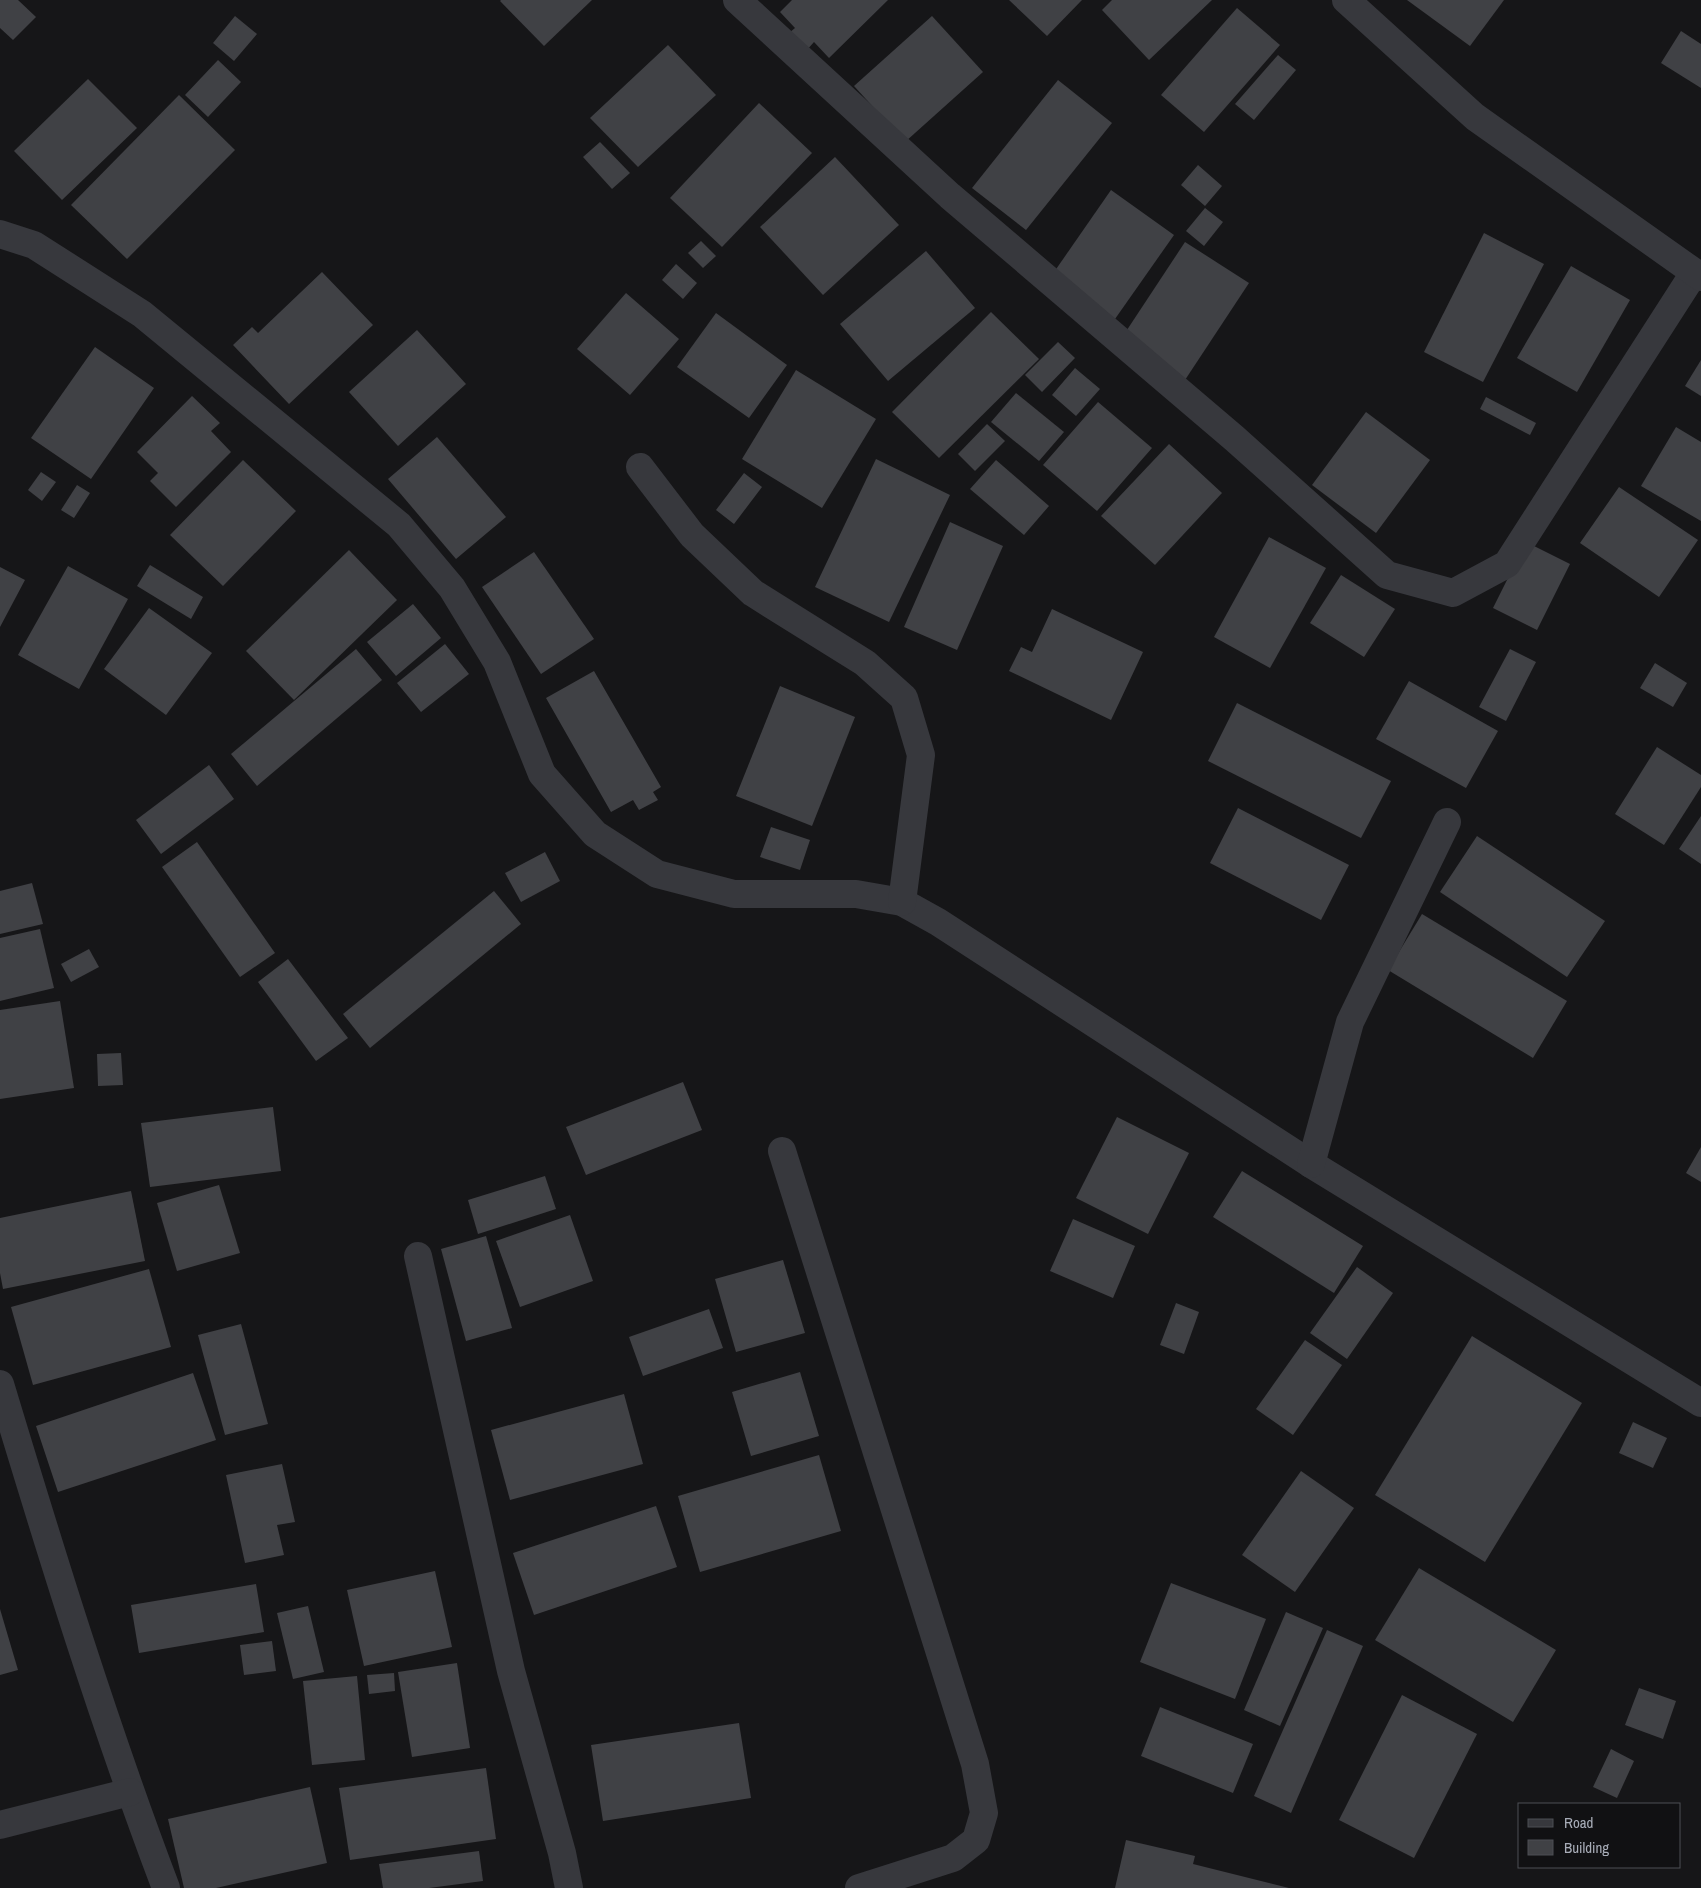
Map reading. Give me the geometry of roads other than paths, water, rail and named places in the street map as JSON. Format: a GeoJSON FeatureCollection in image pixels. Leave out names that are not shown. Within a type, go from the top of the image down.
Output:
{"type":"FeatureCollection","features":[{"type":"Feature","properties":{"kind":"street"},"geometry":{"type":"LineString","coordinates":[[737,0],[950,196],[1234,438],[1387,575],[1453,593],[1507,564],[1698,275],[1475,117],[1346,0]]}},
{"type":"Feature","properties":{"kind":"street"},"geometry":{"type":"LineString","coordinates":[[0,234],[34,245],[142,314],[398,525],[452,588],[497,662],[542,774],[595,834],[657,874],[734,894],[856,894],[902,902],[938,922],[1311,1164],[1701,1403]]}},
{"type":"Feature","properties":{"kind":"street"},"geometry":{"type":"LineString","coordinates":[[640,467],[692,535],[753,593],[865,663],[904,698],[921,755],[902,902]]}},
{"type":"Feature","properties":{"kind":"street"},"geometry":{"type":"LineString","coordinates":[[1311,1164],[1350,1022],[1447,822]]}},
{"type":"Feature","properties":{"kind":"street"},"geometry":{"type":"LineString","coordinates":[[782,1151],[975,1764],[984,1813],[976,1840],[953,1858],[859,1888]]}},
{"type":"Feature","properties":{"kind":"street"},"geometry":{"type":"LineString","coordinates":[[418,1256],[511,1671],[562,1853],[569,1888]]}},
{"type":"Feature","properties":{"kind":"street"},"geometry":{"type":"LineString","coordinates":[[0,1384],[50,1552],[130,1792],[166,1888]]}},
{"type":"Feature","properties":{"kind":"street"},"geometry":{"type":"LineString","coordinates":[[0,1825],[130,1792]]}}]}
